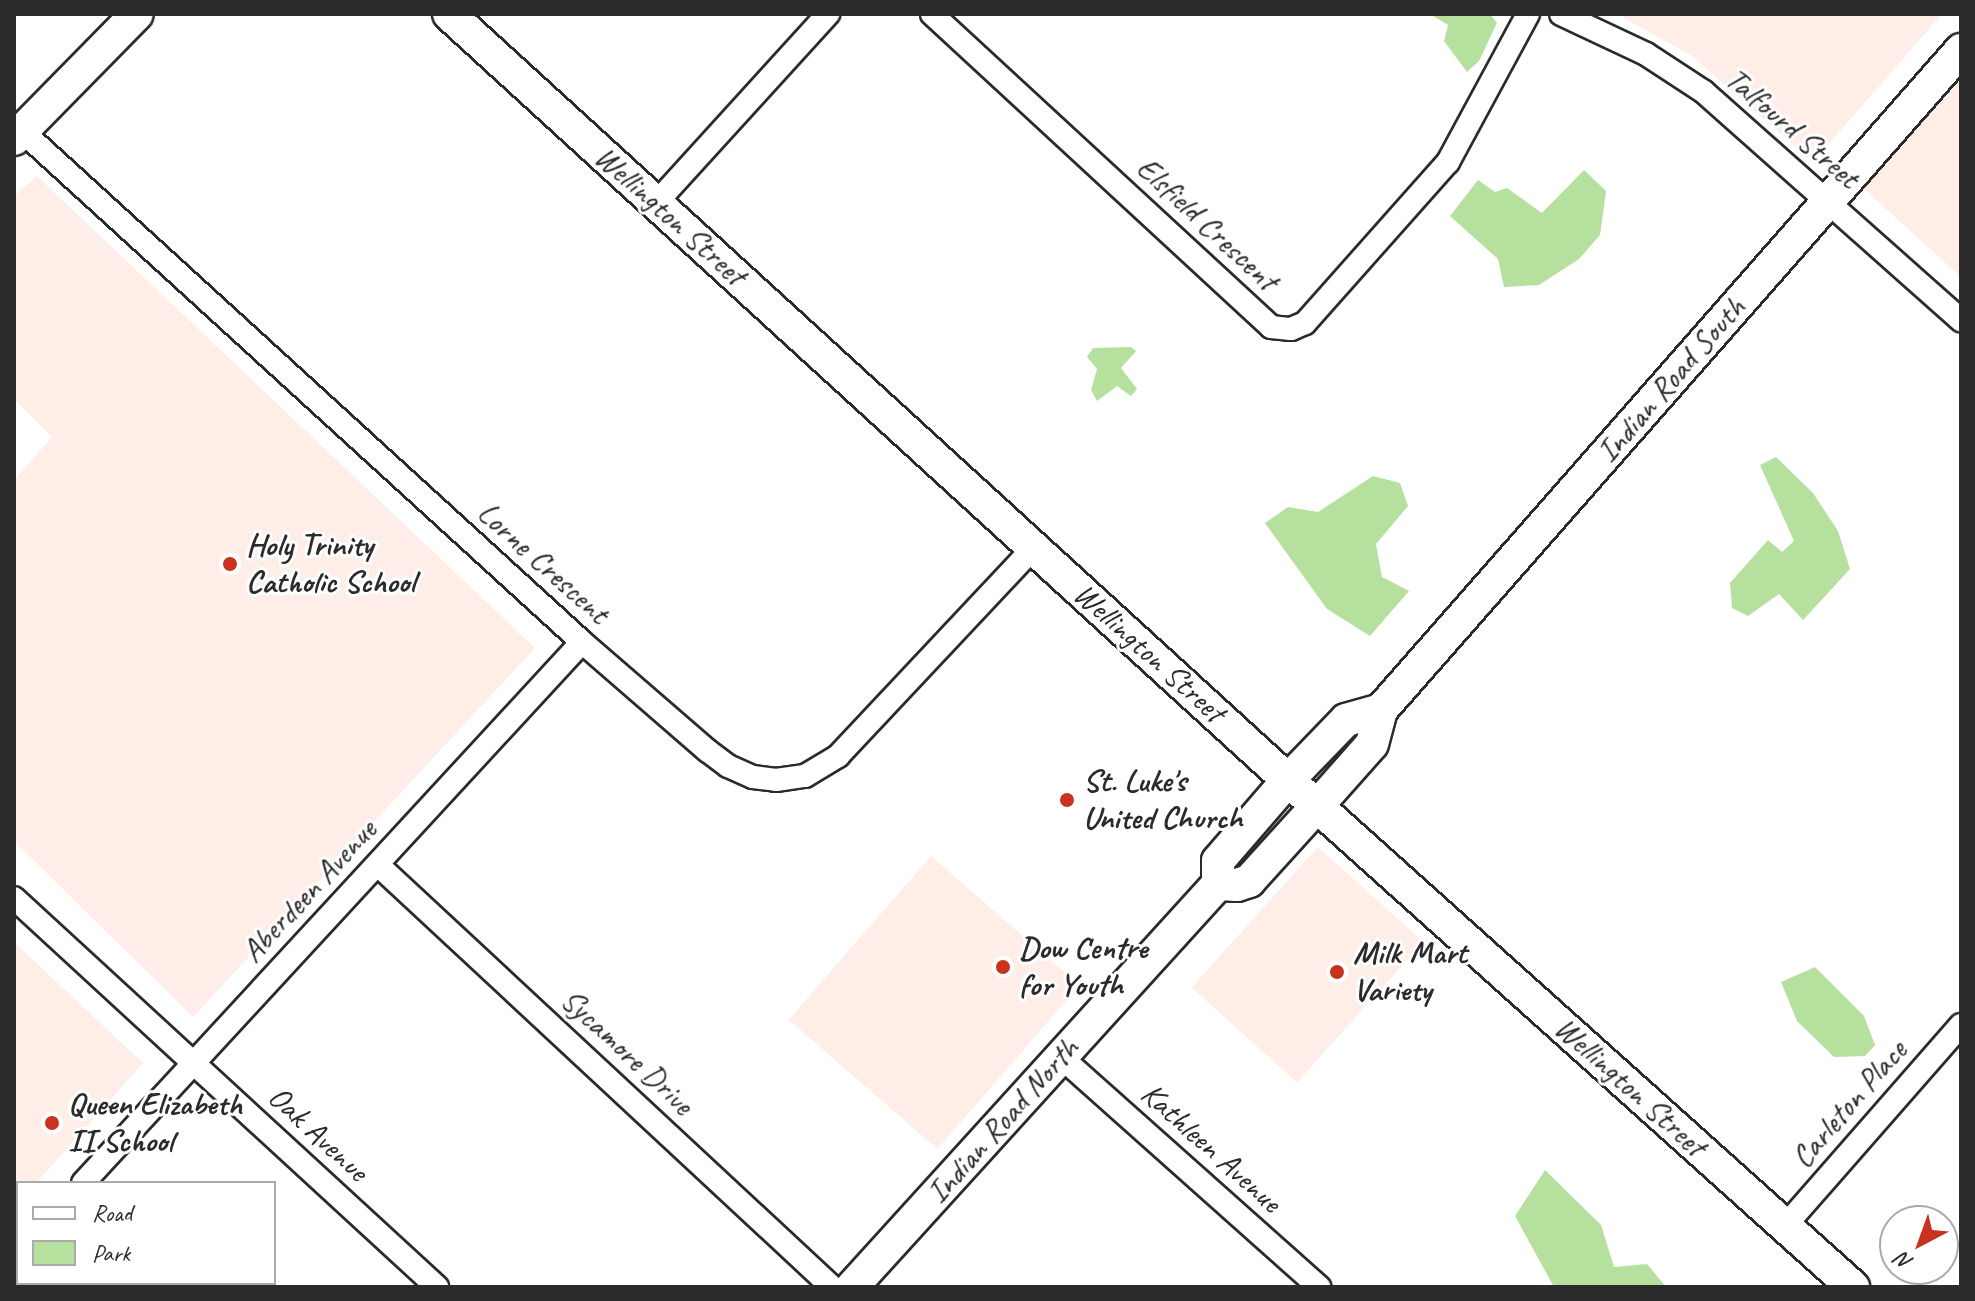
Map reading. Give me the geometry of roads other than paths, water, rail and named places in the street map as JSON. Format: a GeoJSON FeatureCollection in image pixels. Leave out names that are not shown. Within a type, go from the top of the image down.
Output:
{"type":"FeatureCollection","features":[{"type":"Feature","properties":{"kind":"main road"},"geometry":{"type":"LineString","coordinates":[[18,135],[137,14]]}},
{"type":"Feature","properties":{"kind":"main road","name":"Wellington Street"},"geometry":{"type":"LineString","coordinates":[[449,14],[1288,780],[1853,1287]]}},
{"type":"Feature","properties":{"kind":"main road","name":"Indian Road South"},"geometry":{"type":"LineString","coordinates":[[1318,805],[1372,744],[1381,710],[1961,50]]}},
{"type":"Feature","properties":{"kind":"main road"},"geometry":{"type":"LineString","coordinates":[[1288,780],[1346,720],[1381,710]]}},
{"type":"Feature","properties":{"kind":"main road","name":"Indian Road North"},"geometry":{"type":"LineString","coordinates":[[852,1287],[1218,884],[1218,861],[1288,780]]}},
{"type":"Feature","properties":{"kind":"main road"},"geometry":{"type":"LineString","coordinates":[[1218,884],[1237,885],[1249,881],[1318,805]]}},
{"type":"Feature","properties":{"kind":"street"},"geometry":{"type":"LineString","coordinates":[[656,203],[828,14]]}},
{"type":"Feature","properties":{"kind":"street","name":"Elsfield Crescent"},"geometry":{"type":"LineString","coordinates":[[932,14],[1271,327],[1291,329],[1305,323],[1448,162],[1528,14]]}},
{"type":"Feature","properties":{"kind":"street","name":"Talfourd Street"},"geometry":{"type":"LineString","coordinates":[[1561,14],[1646,54],[1704,92],[1961,320]]}},
{"type":"Feature","properties":{"kind":"street","name":"Lorne Crescent"},"geometry":{"type":"LineString","coordinates":[[18,135],[582,642],[728,766],[753,777],[776,780],[805,776],[838,756],[1033,548]]}},
{"type":"Feature","properties":{"kind":"street","name":"Aberdeen Avenue"},"geometry":{"type":"LineString","coordinates":[[85,1181],[582,642]]}},
{"type":"Feature","properties":{"kind":"street","name":"Sycamore Drive"},"geometry":{"type":"LineString","coordinates":[[378,865],[832,1287]]}},
{"type":"Feature","properties":{"kind":"street","name":"Oak Avenue"},"geometry":{"type":"LineString","coordinates":[[14,898],[437,1287]]}},
{"type":"Feature","properties":{"kind":"street","name":"Carleton Place"},"geometry":{"type":"LineString","coordinates":[[1785,1226],[1961,1025]]}},
{"type":"Feature","properties":{"kind":"street","name":"Kathleen Avenue"},"geometry":{"type":"LineString","coordinates":[[1061,1057],[1319,1287]]}},
{"type":"Feature","properties":{"kind":"place","name":"Holy Trinity Catholic School"},"geometry":{"type":"Point","coordinates":[230,564]}},
{"type":"Feature","properties":{"kind":"place","name":"St. Luke's United Church"},"geometry":{"type":"Point","coordinates":[1067,800]}},
{"type":"Feature","properties":{"kind":"place","name":"Dow Centre for Youth"},"geometry":{"type":"Point","coordinates":[1003,967]}},
{"type":"Feature","properties":{"kind":"place","name":"Milk Mart Variety"},"geometry":{"type":"Point","coordinates":[1337,972]}},
{"type":"Feature","properties":{"kind":"place","name":"Queen Elizabeth II School"},"geometry":{"type":"Point","coordinates":[52,1123]}}]}
